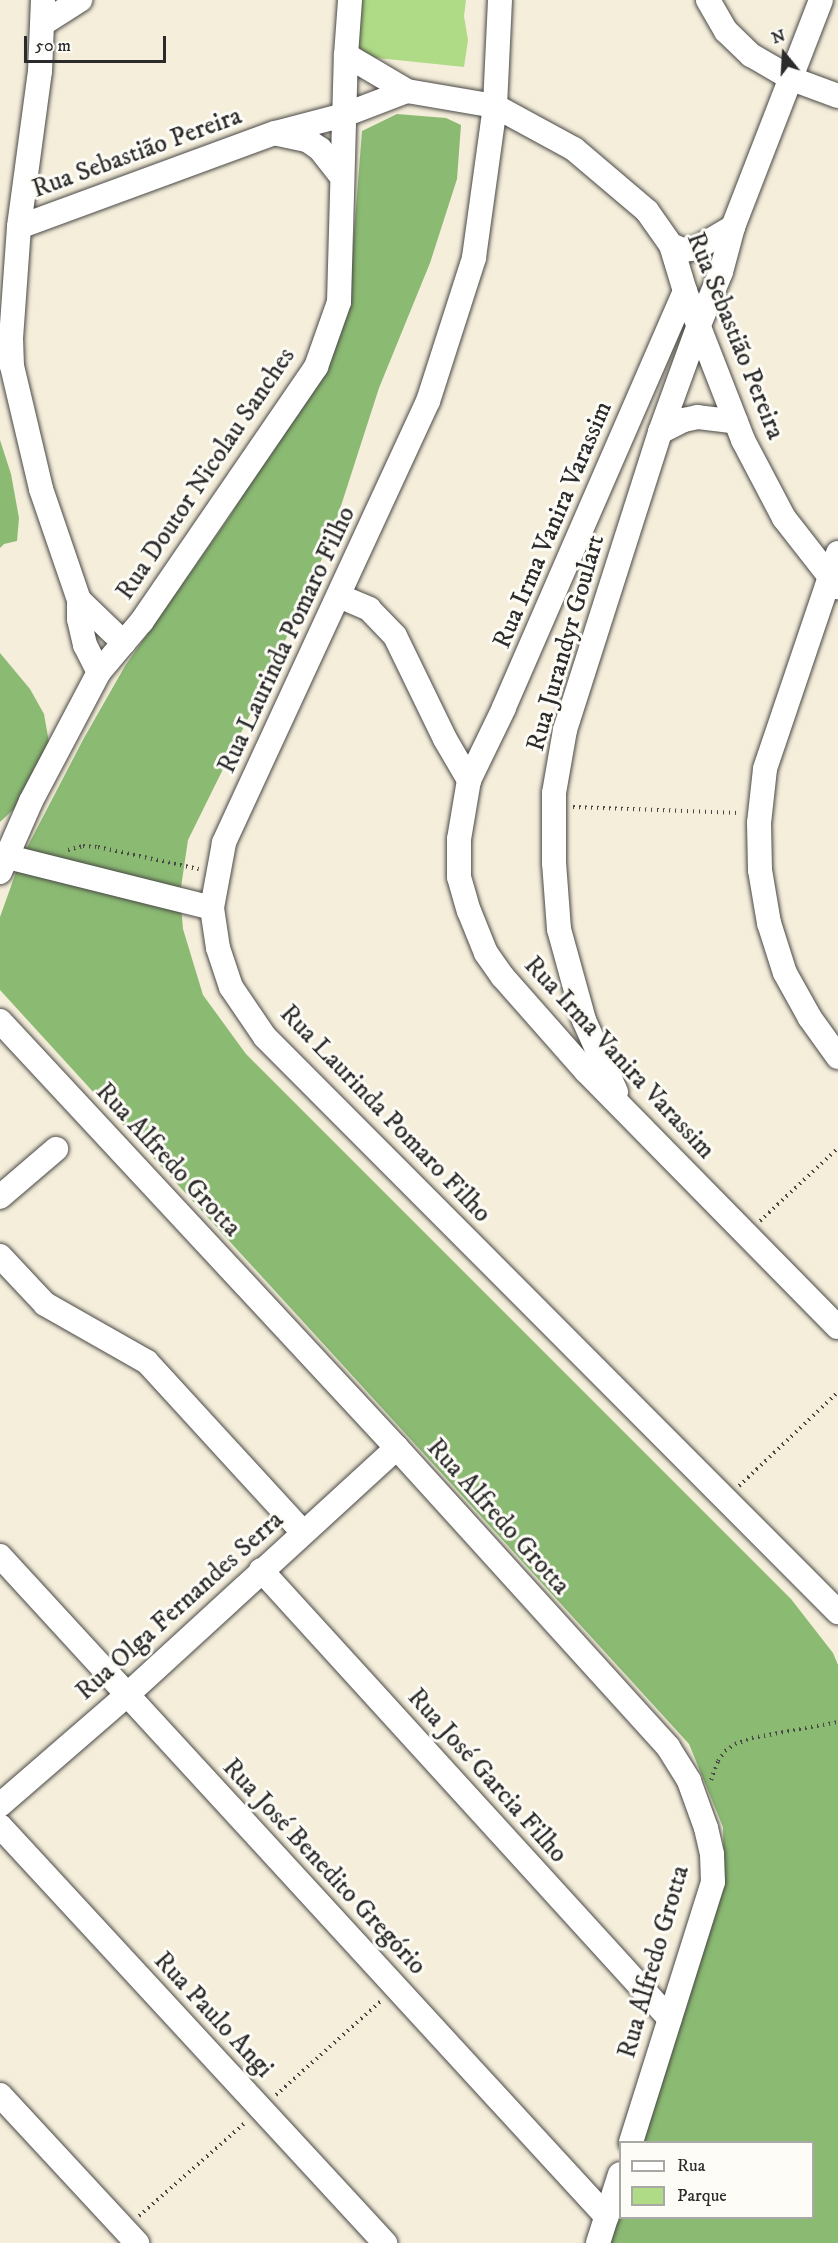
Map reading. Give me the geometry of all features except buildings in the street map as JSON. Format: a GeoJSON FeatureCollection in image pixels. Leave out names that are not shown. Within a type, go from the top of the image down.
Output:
{"type":"FeatureCollection","features":[{"type":"Feature","properties":{"kind":"street"},"geometry":{"type":"LineString","coordinates":[[80,0],[44,12],[40,71],[6,338],[41,489],[79,600],[79,619],[86,645],[99,672]]}},
{"type":"Feature","properties":{"kind":"street","name":"Rua Doutor Nicolau Sanches"},"geometry":{"type":"LineString","coordinates":[[4,865],[31,801],[99,672],[142,621],[316,367],[339,302],[346,55],[350,0]]}},
{"type":"Feature","properties":{"kind":"street","name":"Rua Laurinda Pomaro Filho"},"geometry":{"type":"LineString","coordinates":[[500,0],[495,106],[470,269],[428,401],[224,843],[212,909],[218,948],[231,987],[265,1036],[837,1613]]}},
{"type":"Feature","properties":{"kind":"street"},"geometry":{"type":"LineString","coordinates":[[708,0],[726,31],[751,55],[792,79],[838,96]]}},
{"type":"Feature","properties":{"kind":"street","name":"Rua Jurandyr Goulart"},"geometry":{"type":"LineString","coordinates":[[626,1113],[584,1020],[559,929],[554,863],[554,806],[566,730],[660,432],[721,272],[733,226],[821,0]]}},
{"type":"Feature","properties":{"kind":"street"},"geometry":{"type":"LineString","coordinates":[[346,55],[407,91]]}},
{"type":"Feature","properties":{"kind":"street","name":"Rua Sebastião Pereira"},"geometry":{"type":"LineString","coordinates":[[19,227],[275,133],[344,115],[407,91],[495,106],[574,149],[647,211],[671,246],[685,291],[736,422],[784,518],[834,583]]}},
{"type":"Feature","properties":{"kind":"street","name":"Rua Sebastião Pereira"},"geometry":{"type":"LineString","coordinates":[[275,133],[307,140],[320,149],[342,177]]}},
{"type":"Feature","properties":{"kind":"street"},"geometry":{"type":"LineString","coordinates":[[671,246],[683,250],[697,248],[733,226]]}},
{"type":"Feature","properties":{"kind":"street","name":"Rua Irma Vanira Varassim"},"geometry":{"type":"LineString","coordinates":[[685,291],[504,708],[469,780],[459,839],[459,877],[469,911],[486,952],[503,977],[626,1113],[838,1326]]}},
{"type":"Feature","properties":{"kind":"street"},"geometry":{"type":"LineString","coordinates":[[660,432],[684,420],[698,417],[736,422]]}},
{"type":"Feature","properties":{"kind":"street"},"geometry":{"type":"LineString","coordinates":[[838,554],[834,583],[765,769],[760,814],[760,870],[769,923],[785,973],[810,1018],[838,1057]]}},
{"type":"Feature","properties":{"kind":"street"},"geometry":{"type":"LineString","coordinates":[[339,596],[369,609],[395,636],[445,739],[469,780]]}},
{"type":"Feature","properties":{"kind":"street"},"geometry":{"type":"LineString","coordinates":[[79,600],[124,643]]}},
{"type":"Feature","properties":{"kind":"street"},"geometry":{"type":"LineString","coordinates":[[4,865],[212,909]]}},
{"type":"Feature","properties":{"kind":"street","name":"Rua Alfredo Grotta"},"geometry":{"type":"LineString","coordinates":[[0,1021],[397,1448],[668,1747],[689,1781],[706,1828],[712,1854],[712,1882],[631,2141]]}},
{"type":"Feature","properties":{"kind":"street"},"geometry":{"type":"LineString","coordinates":[[0,1197],[56,1149]]}},
{"type":"Feature","properties":{"kind":"street"},"geometry":{"type":"LineString","coordinates":[[0,1256],[45,1304],[147,1362],[303,1532]]}},
{"type":"Feature","properties":{"kind":"street","name":"Rua Olga Fernandes Serra"},"geometry":{"type":"LineString","coordinates":[[0,1806],[127,1695],[397,1448]]}},
{"type":"Feature","properties":{"kind":"street","name":"Rua José Benedito Gregório"},"geometry":{"type":"LineString","coordinates":[[0,1557],[607,2217]]}},
{"type":"Feature","properties":{"kind":"street","name":"Rua José Garcia Filho"},"geometry":{"type":"LineString","coordinates":[[261,1570],[670,2019]]}},
{"type":"Feature","properties":{"kind":"street","name":"Rua Paulo Angi"},"geometry":{"type":"LineString","coordinates":[[0,1826],[385,2243]]}},
{"type":"Feature","properties":{"kind":"street"},"geometry":{"type":"LineString","coordinates":[[0,2095],[136,2243]]}},
{"type":"Feature","properties":{"kind":"street"},"geometry":{"type":"LineString","coordinates":[[598,2243],[619,2180]]}},
{"type":"Feature","properties":{"kind":"path"},"geometry":{"type":"LineString","coordinates":[[554,806],[760,814]]}},
{"type":"Feature","properties":{"kind":"path"},"geometry":{"type":"LineString","coordinates":[[109,849],[153,861],[217,873]]}},
{"type":"Feature","properties":{"kind":"path"},"geometry":{"type":"LineString","coordinates":[[746,1234],[838,1148]]}},
{"type":"Feature","properties":{"kind":"path"},"geometry":{"type":"LineString","coordinates":[[725,1499],[838,1392]]}},
{"type":"Feature","properties":{"kind":"path"},"geometry":{"type":"LineString","coordinates":[[709,1788],[718,1761],[725,1751],[752,1738],[838,1722]]}},
{"type":"Feature","properties":{"kind":"green space"},"geometry":{"type":"Polygon","coordinates":[[[354,0],[466,0],[464,16],[468,40],[464,67],[368,57],[350,38],[354,0]]]}},
{"type":"Feature","properties":{"kind":"green space"},"geometry":{"type":"Polygon","coordinates":[[[397,114],[446,118],[461,125],[457,179],[430,263],[379,388],[329,543],[270,674],[188,840],[180,894],[183,929],[203,995],[246,1054],[791,1599],[833,1653],[838,1665],[838,2243],[605,2243],[619,2194],[619,2219],[814,2219],[814,2141],[635,2141],[724,1880],[723,1827],[689,1744],[0,990],[0,917],[20,861],[84,738],[125,666],[228,519],[322,368],[350,284],[362,131],[397,114]]]}},
{"type":"Feature","properties":{"kind":"green space"},"geometry":{"type":"Polygon","coordinates":[[[0,440],[11,474],[19,518],[17,541],[4,544],[0,548],[0,440]]]}},
{"type":"Feature","properties":{"kind":"green space"},"geometry":{"type":"Polygon","coordinates":[[[0,653],[30,689],[44,714],[50,748],[28,796],[0,822],[0,653]]]}}]}
